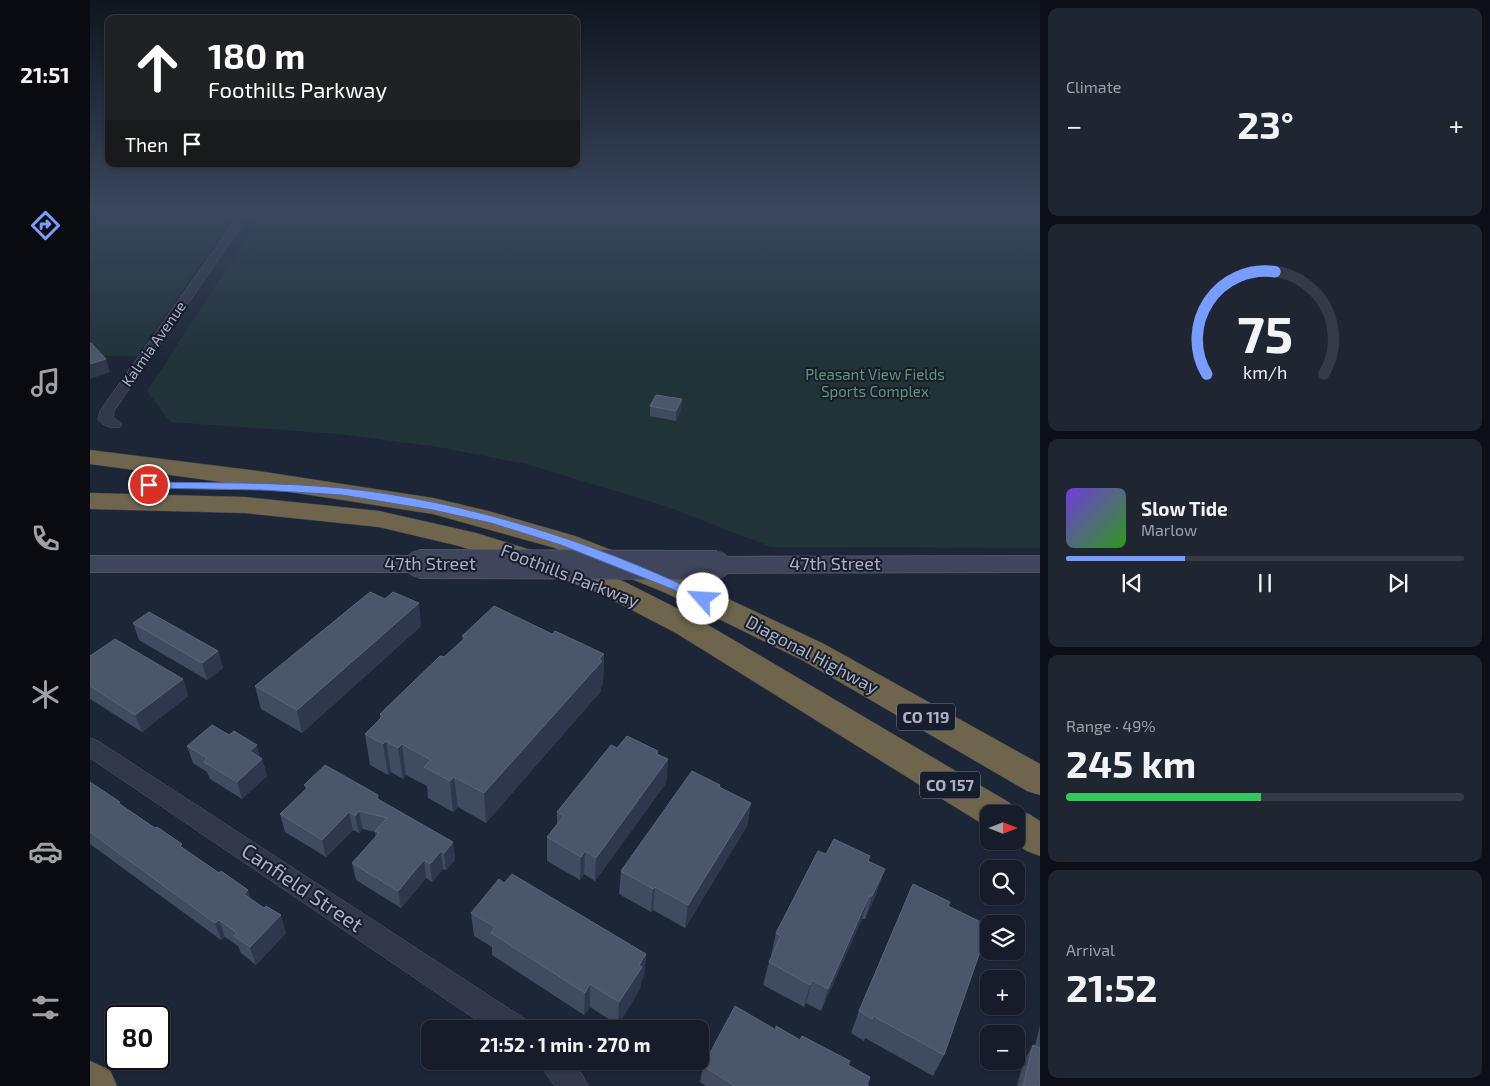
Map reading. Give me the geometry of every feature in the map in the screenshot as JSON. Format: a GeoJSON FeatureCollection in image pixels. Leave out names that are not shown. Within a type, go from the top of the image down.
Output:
{"type":"FeatureCollection","features":[{"type":"Feature","properties":{"kind":"highway","name":"CO 119"},"geometry":{"type":"LineString","coordinates":[[90,457],[342,492]]}},
{"type":"Feature","properties":{"kind":"highway"},"geometry":{"type":"LineString","coordinates":[[90,485],[227,486],[342,492]]}},
{"type":"Feature","properties":{"kind":"highway","name":"Diagonal Highway"},"geometry":{"type":"LineString","coordinates":[[342,492],[433,506],[523,529],[565,542],[676,586],[813,652],[1040,781]]}},
{"type":"Feature","properties":{"kind":"highway","name":"Foothills Parkway"},"geometry":{"type":"LineString","coordinates":[[90,501],[245,505],[370,518],[466,539],[563,569],[613,588],[687,626],[983,805]]}},
{"type":"Feature","properties":{"kind":"highway"},"geometry":{"type":"LineString","coordinates":[[1025,831],[1040,840]]}},
{"type":"Feature","properties":{"kind":"highway"},"geometry":{"type":"LineString","coordinates":[[90,1084],[94,1086]]}},
{"type":"Feature","properties":{"kind":"street","name":"Kalmia Avenue"},"geometry":{"type":"LineString","coordinates":[[115,424],[105,420],[107,411],[211,262]]}},
{"type":"Feature","properties":{"kind":"street","name":"47th Street"},"geometry":{"type":"LineString","coordinates":[[90,564],[1040,564]]}},
{"type":"Feature","properties":{"kind":"street","name":"Canfield Street"},"geometry":{"type":"LineString","coordinates":[[90,747],[500,1020]]}},
{"type":"Feature","properties":{"kind":"street"},"geometry":{"type":"LineString","coordinates":[[561,1070],[573,1086]]}},
{"type":"Feature","properties":{"kind":"green space"},"geometry":{"type":"Polygon","coordinates":[[[90,262],[202,262],[137,356],[90,356],[90,262]]]}},
{"type":"Feature","properties":{"kind":"green space","name":"Pleasant View Fields Sports Complex"},"geometry":{"type":"Polygon","coordinates":[[[231,262],[1040,262],[1040,548],[771,547],[665,506],[526,464],[438,447],[338,434],[170,422],[147,391],[231,262]]]}},
{"type":"Feature","properties":{"kind":"building"},"geometry":{"type":"Polygon","coordinates":[[[91,343],[106,359],[90,364],[91,343]]]}},
{"type":"Feature","properties":{"kind":"building"},"geometry":{"type":"Polygon","coordinates":[[[656,395],[682,399],[676,411],[650,406],[656,395]]]}},
{"type":"Feature","properties":{"kind":"building"},"geometry":{"type":"Polygon","coordinates":[[[370,592],[385,599],[393,592],[419,603],[297,710],[255,686],[370,592]]]}},
{"type":"Feature","properties":{"kind":"building"},"geometry":{"type":"Polygon","coordinates":[[[494,606],[552,634],[555,631],[604,654],[599,659],[602,661],[484,793],[454,777],[450,781],[424,767],[431,760],[402,744],[398,748],[386,741],[383,744],[365,734],[383,716],[380,714],[440,656],[444,657],[466,637],[462,636],[494,606]]]}},
{"type":"Feature","properties":{"kind":"building"},"geometry":{"type":"Polygon","coordinates":[[[149,612],[218,651],[202,663],[133,623],[149,612]]]}},
{"type":"Feature","properties":{"kind":"building"},"geometry":{"type":"Polygon","coordinates":[[[115,639],[183,679],[135,715],[90,686],[90,656],[115,639]]]}},
{"type":"Feature","properties":{"kind":"building"},"geometry":{"type":"Polygon","coordinates":[[[212,725],[229,735],[234,731],[257,745],[250,751],[262,759],[237,782],[204,762],[207,758],[187,746],[212,725]]]}},
{"type":"Feature","properties":{"kind":"building"},"geometry":{"type":"Polygon","coordinates":[[[627,736],[658,751],[656,754],[668,759],[596,858],[585,851],[581,857],[547,837],[564,816],[557,812],[611,745],[617,748],[627,736]]]}},
{"type":"Feature","properties":{"kind":"building"},"geometry":{"type":"Polygon","coordinates":[[[325,765],[378,795],[376,798],[453,842],[444,853],[441,851],[430,864],[424,860],[398,891],[352,863],[379,833],[375,831],[387,818],[359,811],[355,816],[349,812],[322,840],[280,814],[308,787],[304,785],[325,765]]]}},
{"type":"Feature","properties":{"kind":"building"},"geometry":{"type":"Polygon","coordinates":[[[692,771],[751,803],[688,905],[655,887],[653,889],[621,871],[692,771]]]}},
{"type":"Feature","properties":{"kind":"building"},"geometry":{"type":"Polygon","coordinates":[[[90,782],[155,828],[157,827],[182,844],[180,846],[219,873],[221,871],[248,890],[244,894],[264,908],[266,906],[281,915],[250,947],[234,936],[237,933],[219,920],[215,923],[90,832],[90,782]]]}},
{"type":"Feature","properties":{"kind":"building"},"geometry":{"type":"Polygon","coordinates":[[[834,839],[870,856],[868,861],[885,869],[872,896],[869,896],[828,989],[812,980],[810,985],[769,962],[781,936],[776,933],[818,851],[826,854],[834,839]]]}},
{"type":"Feature","properties":{"kind":"building"},"geometry":{"type":"Polygon","coordinates":[[[512,874],[646,954],[639,965],[642,967],[619,1002],[590,984],[585,993],[491,933],[495,927],[471,913],[499,879],[504,883],[512,874]]]}},
{"type":"Feature","properties":{"kind":"building"},"geometry":{"type":"Polygon","coordinates":[[[913,884],[950,902],[948,906],[980,922],[980,952],[944,1055],[873,1016],[872,1019],[859,1011],[913,884]]]}},
{"type":"Feature","properties":{"kind":"building"},"geometry":{"type":"Polygon","coordinates":[[[735,1006],[776,1030],[776,1026],[800,1040],[802,1036],[850,1061],[848,1065],[870,1077],[867,1085],[869,1086],[735,1086],[709,1070],[709,1055],[735,1006]]]}},
{"type":"Feature","properties":{"kind":"building"},"geometry":{"type":"Polygon","coordinates":[[[1033,1045],[1040,1048],[1040,1086],[1023,1086],[1033,1045]]]}},
{"type":"Feature","properties":{"kind":"route"},"geometry":{"type":"LineString","coordinates":[[149,485],[261,487],[342,492],[433,506],[494,521],[565,542],[676,586],[703,599]]}}]}
